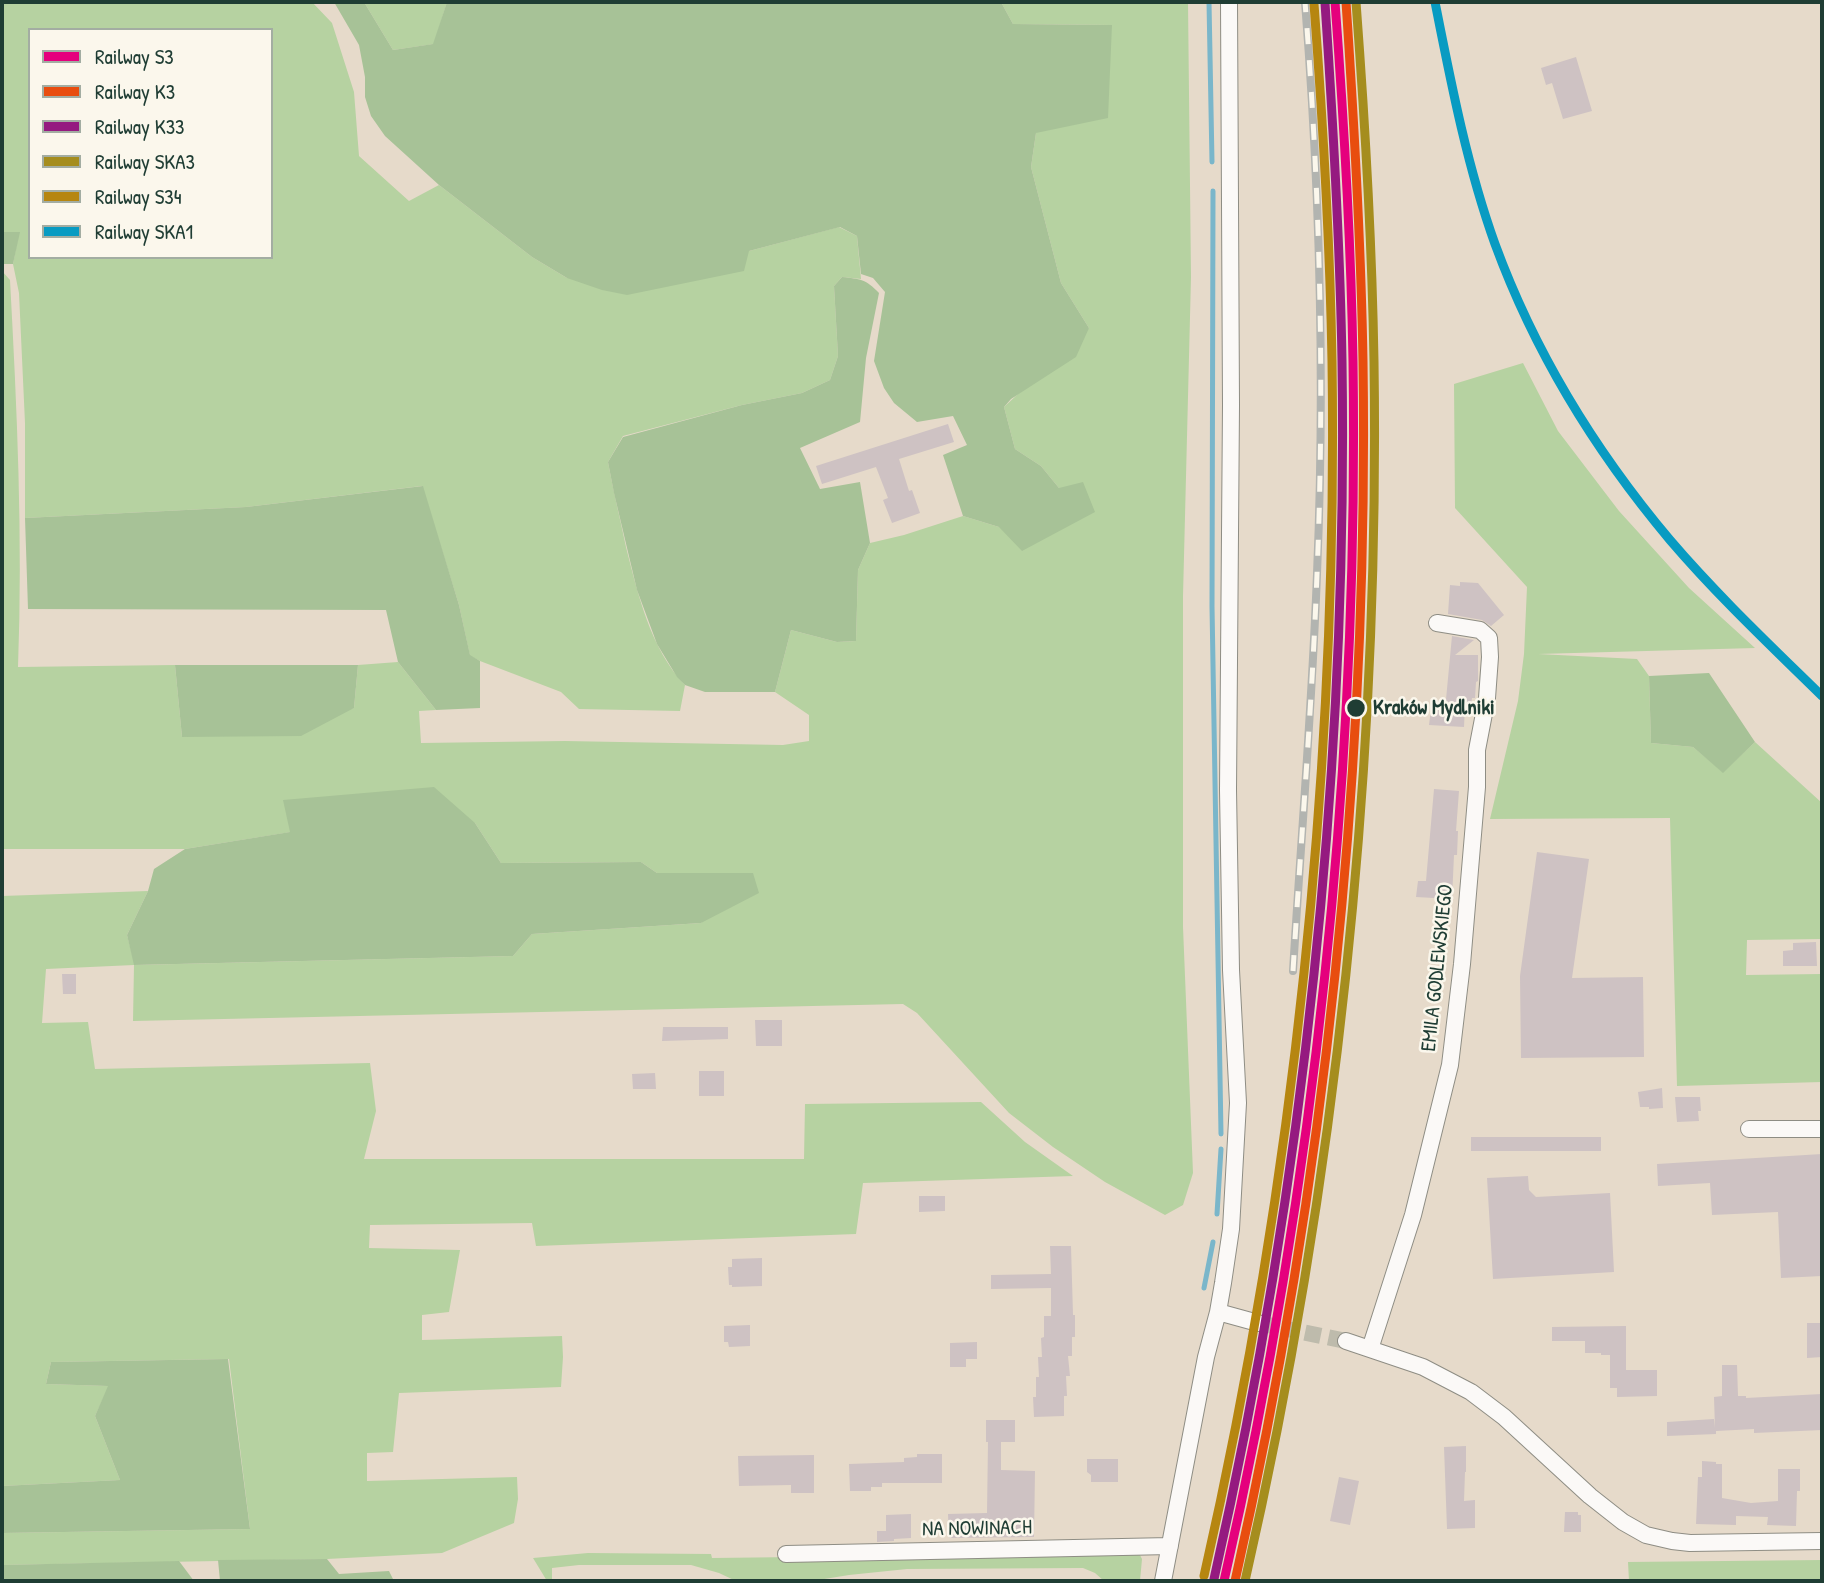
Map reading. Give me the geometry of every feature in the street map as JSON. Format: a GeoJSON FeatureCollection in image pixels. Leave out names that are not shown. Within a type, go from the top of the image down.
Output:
{"type":"FeatureCollection","features":[{"type":"Feature","properties":{"kind":"street"},"geometry":{"type":"LineString","coordinates":[[1163,1581],[1206,1357],[1218,1311],[1231,1229],[1238,1102],[1231,970],[1228,790],[1231,405],[1229,2]]}},
{"type":"Feature","properties":{"kind":"street","name":"EMILA GODLEWSKIEGO"},"geometry":{"type":"LineString","coordinates":[[1370,1349],[1413,1215],[1450,1065],[1461,976],[1477,788],[1477,750],[1487,698],[1489,638],[1480,630],[1437,623]]}},
{"type":"Feature","properties":{"kind":"street"},"geometry":{"type":"LineString","coordinates":[[1749,1129],[1822,1129]]}},
{"type":"Feature","properties":{"kind":"street"},"geometry":{"type":"LineString","coordinates":[[1218,1311],[1258,1323]]}},
{"type":"Feature","properties":{"kind":"street"},"geometry":{"type":"LineString","coordinates":[[1346,1341],[1423,1367],[1471,1392],[1504,1417],[1590,1496],[1623,1522],[1646,1535],[1690,1543],[1822,1541]]}},
{"type":"Feature","properties":{"kind":"street","name":"NA NOWINACH"},"geometry":{"type":"LineString","coordinates":[[786,1554],[1170,1546]]}},
{"type":"Feature","properties":{"kind":"green space"},"geometry":{"type":"Polygon","coordinates":[[[2,2],[312,2],[332,23],[354,92],[359,156],[409,201],[439,185],[532,257],[567,278],[749,251],[839,227],[857,236],[861,279],[842,277],[834,286],[838,356],[830,380],[802,393],[742,405],[623,436],[608,462],[626,547],[654,637],[685,685],[680,711],[579,709],[561,692],[470,656],[459,605],[422,486],[246,507],[25,518],[25,423],[19,293],[13,264],[19,232],[2,232],[2,2]]]}},
{"type":"Feature","properties":{"kind":"green space"},"geometry":{"type":"Polygon","coordinates":[[[334,2],[364,2],[393,50],[433,44],[447,2],[1001,2],[1013,24],[1112,25],[1108,118],[1036,133],[1031,167],[1061,283],[1089,328],[1076,357],[1011,399],[1004,407],[1015,449],[1041,466],[1059,488],[1083,482],[1095,512],[1022,551],[999,527],[963,516],[943,455],[967,445],[953,416],[917,422],[894,403],[884,388],[874,361],[885,292],[873,278],[861,274],[857,236],[840,227],[749,251],[744,271],[627,295],[567,278],[532,257],[439,185],[385,136],[371,116],[365,97],[365,77],[359,45],[334,2]]]}},
{"type":"Feature","properties":{"kind":"green space"},"geometry":{"type":"Polygon","coordinates":[[[364,2],[447,2],[434,44],[393,50],[364,2]]]}},
{"type":"Feature","properties":{"kind":"green space"},"geometry":{"type":"Polygon","coordinates":[[[1001,2],[1188,2],[1191,277],[1183,596],[1183,927],[1193,1173],[1183,1205],[1165,1215],[1105,1182],[1053,1147],[1009,1113],[917,1013],[903,1004],[133,1021],[134,965],[46,969],[42,1023],[88,1022],[95,1069],[370,1063],[376,1111],[364,1159],[804,1159],[805,1104],[981,1102],[1025,1142],[1073,1176],[863,1183],[856,1234],[536,1246],[532,1223],[370,1225],[369,1248],[460,1250],[449,1312],[422,1315],[422,1340],[562,1336],[561,1387],[399,1393],[393,1452],[367,1453],[367,1481],[517,1477],[518,1499],[514,1523],[442,1553],[327,1559],[2,1565],[2,1533],[250,1529],[229,1359],[51,1362],[46,1384],[109,1386],[95,1416],[120,1480],[2,1486],[2,896],[148,891],[127,935],[135,965],[513,956],[532,934],[701,923],[753,873],[657,873],[641,862],[501,863],[475,823],[284,800],[291,832],[185,849],[2,849],[2,271],[10,280],[17,425],[20,522],[18,667],[175,665],[182,737],[354,708],[358,665],[398,662],[436,710],[419,711],[421,743],[565,741],[783,745],[809,741],[809,715],[775,692],[791,630],[837,642],[856,641],[858,570],[870,543],[963,516],[999,527],[1059,488],[1041,466],[1015,449],[1004,407],[1089,328],[1061,283],[1031,167],[1036,133],[1111,25],[1013,24],[1001,2]]]}},
{"type":"Feature","properties":{"kind":"green space"},"geometry":{"type":"Polygon","coordinates":[[[2,232],[20,232],[13,264],[2,264],[2,232]]]}},
{"type":"Feature","properties":{"kind":"green space"},"geometry":{"type":"Polygon","coordinates":[[[842,277],[862,280],[879,293],[866,358],[860,422],[800,448],[820,489],[860,482],[870,543],[858,570],[856,641],[837,642],[791,630],[775,692],[705,692],[685,685],[657,644],[637,590],[608,462],[623,437],[742,405],[802,393],[830,380],[838,356],[834,286],[842,277]]]}},
{"type":"Feature","properties":{"kind":"green space"},"geometry":{"type":"Polygon","coordinates":[[[1523,363],[1558,431],[1619,511],[1689,588],[1755,648],[1538,654],[1637,659],[1649,676],[1651,743],[1693,747],[1723,772],[1755,742],[1822,803],[1822,939],[1747,940],[1746,975],[1822,974],[1822,1082],[1677,1086],[1670,818],[1490,819],[1518,701],[1524,654],[1527,587],[1455,508],[1454,384],[1523,363]]]}},
{"type":"Feature","properties":{"kind":"green space"},"geometry":{"type":"Polygon","coordinates":[[[423,486],[459,605],[470,655],[480,661],[480,708],[436,710],[398,662],[386,610],[28,609],[25,518],[246,507],[423,486]]]}},
{"type":"Feature","properties":{"kind":"green space"},"geometry":{"type":"Polygon","coordinates":[[[175,665],[358,665],[354,708],[301,736],[182,737],[175,665]]]}},
{"type":"Feature","properties":{"kind":"green space"},"geometry":{"type":"Polygon","coordinates":[[[1709,673],[1755,742],[1723,773],[1693,747],[1651,743],[1649,676],[1709,673]]]}},
{"type":"Feature","properties":{"kind":"green space"},"geometry":{"type":"Polygon","coordinates":[[[434,787],[475,823],[501,863],[641,862],[657,873],[753,873],[759,893],[701,923],[532,934],[513,956],[134,965],[127,935],[148,891],[154,869],[185,849],[290,832],[283,800],[434,787]]]}},
{"type":"Feature","properties":{"kind":"green space"},"geometry":{"type":"Polygon","coordinates":[[[228,1359],[250,1529],[2,1533],[2,1486],[120,1480],[95,1416],[108,1386],[46,1384],[51,1362],[228,1359]]]}},
{"type":"Feature","properties":{"kind":"green space"},"geometry":{"type":"Polygon","coordinates":[[[588,1553],[711,1554],[712,1558],[1139,1553],[1142,1559],[1140,1581],[1104,1581],[1083,1568],[907,1569],[812,1581],[736,1581],[691,1565],[579,1565],[552,1568],[552,1581],[547,1581],[533,1558],[588,1553]]]}},
{"type":"Feature","properties":{"kind":"green space"},"geometry":{"type":"Polygon","coordinates":[[[327,1559],[339,1574],[389,1571],[394,1581],[220,1581],[218,1560],[327,1559]]]}},
{"type":"Feature","properties":{"kind":"green space"},"geometry":{"type":"Polygon","coordinates":[[[1822,1560],[1822,1581],[1629,1581],[1628,1562],[1822,1560]]]}},
{"type":"Feature","properties":{"kind":"green space"},"geometry":{"type":"Polygon","coordinates":[[[179,1561],[194,1581],[2,1581],[2,1565],[179,1561]]]}},
{"type":"Feature","properties":{"kind":"building"},"geometry":{"type":"Polygon","coordinates":[[[1576,57],[1592,111],[1563,119],[1552,83],[1546,85],[1541,68],[1576,57]]]}},
{"type":"Feature","properties":{"kind":"building"},"geometry":{"type":"Polygon","coordinates":[[[948,424],[954,442],[899,459],[909,491],[912,490],[920,513],[892,523],[883,500],[888,498],[876,467],[822,484],[816,466],[948,424]]]}},
{"type":"Feature","properties":{"kind":"building"},"geometry":{"type":"Polygon","coordinates":[[[1460,582],[1478,583],[1504,615],[1491,626],[1482,620],[1448,614],[1450,585],[1460,586],[1460,582]]]}},
{"type":"Feature","properties":{"kind":"building"},"geometry":{"type":"Polygon","coordinates":[[[1452,636],[1474,640],[1455,655],[1478,655],[1475,698],[1472,698],[1471,705],[1465,705],[1464,727],[1429,725],[1431,709],[1445,710],[1452,636]]]}},
{"type":"Feature","properties":{"kind":"building"},"geometry":{"type":"Polygon","coordinates":[[[1434,789],[1459,791],[1457,855],[1454,855],[1452,899],[1416,897],[1418,881],[1426,881],[1434,789]]]}},
{"type":"Feature","properties":{"kind":"building"},"geometry":{"type":"Polygon","coordinates":[[[1537,852],[1589,859],[1572,978],[1643,977],[1644,1057],[1521,1058],[1520,976],[1537,852]]]}},
{"type":"Feature","properties":{"kind":"building"},"geometry":{"type":"Polygon","coordinates":[[[1816,942],[1817,966],[1783,966],[1783,951],[1793,950],[1793,943],[1816,942]]]}},
{"type":"Feature","properties":{"kind":"building"},"geometry":{"type":"Polygon","coordinates":[[[62,974],[76,974],[76,994],[63,994],[62,974]]]}},
{"type":"Feature","properties":{"kind":"building"},"geometry":{"type":"Polygon","coordinates":[[[755,1020],[782,1020],[782,1046],[756,1046],[755,1020]]]}},
{"type":"Feature","properties":{"kind":"building"},"geometry":{"type":"Polygon","coordinates":[[[663,1027],[728,1027],[728,1039],[662,1041],[663,1027]]]}},
{"type":"Feature","properties":{"kind":"building"},"geometry":{"type":"Polygon","coordinates":[[[699,1071],[724,1071],[724,1096],[699,1096],[699,1071]]]}},
{"type":"Feature","properties":{"kind":"building"},"geometry":{"type":"Polygon","coordinates":[[[655,1073],[656,1089],[633,1089],[632,1074],[655,1073]]]}},
{"type":"Feature","properties":{"kind":"building"},"geometry":{"type":"Polygon","coordinates":[[[1662,1088],[1663,1108],[1640,1107],[1638,1092],[1662,1088]]]}},
{"type":"Feature","properties":{"kind":"building"},"geometry":{"type":"Polygon","coordinates":[[[1675,1097],[1700,1097],[1699,1121],[1677,1122],[1675,1097]]]}},
{"type":"Feature","properties":{"kind":"building"},"geometry":{"type":"Polygon","coordinates":[[[1471,1137],[1601,1137],[1601,1151],[1471,1151],[1471,1137]]]}},
{"type":"Feature","properties":{"kind":"building"},"geometry":{"type":"Polygon","coordinates":[[[1822,1154],[1822,1276],[1781,1278],[1778,1212],[1712,1215],[1710,1183],[1658,1186],[1657,1164],[1822,1154]]]}},
{"type":"Feature","properties":{"kind":"building"},"geometry":{"type":"Polygon","coordinates":[[[1528,1176],[1529,1190],[1536,1197],[1610,1193],[1614,1272],[1493,1279],[1487,1178],[1528,1176]]]}},
{"type":"Feature","properties":{"kind":"building"},"geometry":{"type":"Polygon","coordinates":[[[919,1196],[945,1196],[945,1211],[919,1212],[919,1196]]]}},
{"type":"Feature","properties":{"kind":"building"},"geometry":{"type":"Polygon","coordinates":[[[1050,1246],[1071,1246],[1075,1337],[1072,1337],[1072,1356],[1068,1356],[1070,1376],[1066,1376],[1064,1416],[1034,1417],[1033,1397],[1036,1397],[1036,1377],[1039,1377],[1038,1357],[1042,1357],[1044,1316],[1051,1316],[1051,1288],[991,1289],[991,1275],[1051,1274],[1050,1246]]]}},
{"type":"Feature","properties":{"kind":"building"},"geometry":{"type":"Polygon","coordinates":[[[762,1258],[762,1286],[729,1285],[728,1267],[732,1267],[732,1259],[762,1258]]]}},
{"type":"Feature","properties":{"kind":"building"},"geometry":{"type":"Polygon","coordinates":[[[1807,1323],[1822,1323],[1822,1357],[1807,1358],[1807,1323]]]}},
{"type":"Feature","properties":{"kind":"building"},"geometry":{"type":"Polygon","coordinates":[[[750,1325],[750,1346],[729,1347],[728,1342],[724,1342],[724,1326],[750,1325]]]}},
{"type":"Feature","properties":{"kind":"building"},"geometry":{"type":"Polygon","coordinates":[[[1626,1326],[1626,1370],[1657,1370],[1657,1396],[1617,1397],[1617,1388],[1610,1388],[1610,1355],[1585,1353],[1585,1341],[1552,1341],[1552,1327],[1626,1326]]]}},
{"type":"Feature","properties":{"kind":"building"},"geometry":{"type":"Polygon","coordinates":[[[977,1342],[977,1359],[966,1359],[966,1367],[950,1367],[950,1343],[977,1342]]]}},
{"type":"Feature","properties":{"kind":"building"},"geometry":{"type":"Polygon","coordinates":[[[1722,1365],[1737,1365],[1738,1396],[1746,1398],[1822,1394],[1822,1430],[1754,1433],[1754,1429],[1667,1436],[1667,1422],[1714,1419],[1715,1428],[1714,1397],[1722,1396],[1722,1365]]]}},
{"type":"Feature","properties":{"kind":"building"},"geometry":{"type":"Polygon","coordinates":[[[986,1420],[1015,1420],[1015,1442],[1001,1442],[1001,1470],[1035,1471],[1034,1537],[949,1538],[948,1514],[987,1513],[986,1420]]]}},
{"type":"Feature","properties":{"kind":"building"},"geometry":{"type":"Polygon","coordinates":[[[1466,1446],[1464,1501],[1475,1500],[1475,1528],[1447,1529],[1444,1447],[1466,1446]]]}},
{"type":"Feature","properties":{"kind":"building"},"geometry":{"type":"Polygon","coordinates":[[[917,1454],[942,1454],[942,1483],[882,1483],[882,1487],[871,1487],[871,1491],[850,1491],[849,1464],[904,1462],[904,1458],[917,1457],[917,1454]]]}},
{"type":"Feature","properties":{"kind":"building"},"geometry":{"type":"Polygon","coordinates":[[[814,1455],[814,1493],[791,1493],[791,1485],[739,1486],[738,1456],[814,1455]]]}},
{"type":"Feature","properties":{"kind":"building"},"geometry":{"type":"Polygon","coordinates":[[[1087,1459],[1118,1459],[1118,1482],[1091,1482],[1091,1475],[1087,1472],[1087,1459]]]}},
{"type":"Feature","properties":{"kind":"building"},"geometry":{"type":"Polygon","coordinates":[[[1702,1461],[1722,1464],[1722,1498],[1751,1503],[1778,1501],[1778,1469],[1800,1469],[1796,1526],[1767,1525],[1768,1517],[1736,1516],[1736,1525],[1696,1524],[1698,1477],[1702,1477],[1702,1461]]]}},
{"type":"Feature","properties":{"kind":"building"},"geometry":{"type":"Polygon","coordinates":[[[1339,1477],[1359,1481],[1350,1525],[1330,1521],[1339,1477]]]}},
{"type":"Feature","properties":{"kind":"building"},"geometry":{"type":"Polygon","coordinates":[[[1565,1512],[1578,1512],[1578,1515],[1581,1515],[1581,1532],[1564,1532],[1565,1512]]]}},
{"type":"Feature","properties":{"kind":"building"},"geometry":{"type":"Polygon","coordinates":[[[911,1514],[911,1538],[877,1542],[877,1531],[886,1531],[886,1515],[911,1514]]]}},
{"type":"Feature","properties":{"kind":"waterway"},"geometry":{"type":"LineString","coordinates":[[1209,2],[1212,162]]}},
{"type":"Feature","properties":{"kind":"waterway"},"geometry":{"type":"LineString","coordinates":[[1213,191],[1212,606],[1221,1134]]}},
{"type":"Feature","properties":{"kind":"waterway"},"geometry":{"type":"LineString","coordinates":[[1217,1214],[1221,1149]]}},
{"type":"Feature","properties":{"kind":"waterway"},"geometry":{"type":"LineString","coordinates":[[1204,1288],[1213,1242]]}},
{"type":"Feature","properties":{"kind":"tunnel"},"geometry":{"type":"LineString","coordinates":[[1258,1323],[1346,1341]]}},
{"type":"Feature","properties":{"kind":"railway"},"geometry":{"type":"LineString","coordinates":[[1293,971],[1315,624],[1321,431],[1320,288],[1305,2]]}},
{"type":"Feature","properties":{"kind":"rail line","name":"S3"},"geometry":{"type":"LineString","coordinates":[[1224,1581],[1256,1431],[1283,1280],[1325,975],[1339,821],[1353,514],[1353,361],[1347,182],[1335,2]]}},
{"type":"Feature","properties":{"kind":"rail line","name":"K3"},"geometry":{"type":"LineString","coordinates":[[1235,1581],[1267,1431],[1317,1128],[1349,821],[1363,514],[1363,361],[1357,181],[1346,2]]}},
{"type":"Feature","properties":{"kind":"rail line","name":"SKA3"},"geometry":{"type":"LineString","coordinates":[[1245,1581],[1277,1431],[1304,1280],[1346,975],[1360,821],[1374,514],[1374,361],[1368,181],[1356,2]]}},
{"type":"Feature","properties":{"kind":"rail line","name":"SKA1"},"geometry":{"type":"LineString","coordinates":[[1435,2],[1461,124],[1485,215],[1511,284],[1548,362],[1617,472],[1670,540],[1725,600],[1822,696]]}},
{"type":"Feature","properties":{"kind":"rail line","name":"K33"},"geometry":{"type":"LineString","coordinates":[[1214,1579],[1246,1429],[1296,1126],[1328,821],[1342,514],[1342,361],[1336,182],[1325,3]]}},
{"type":"Feature","properties":{"kind":"rail line","name":"S34"},"geometry":{"type":"LineString","coordinates":[[1204,1576],[1236,1427],[1263,1277],[1286,1125],[1318,820],[1332,514],[1332,361],[1326,182],[1314,4]]}},
{"type":"Feature","properties":{"kind":"place","name":"Kraków Mydlniki"},"geometry":{"type":"Point","coordinates":[1356,708]}}]}
